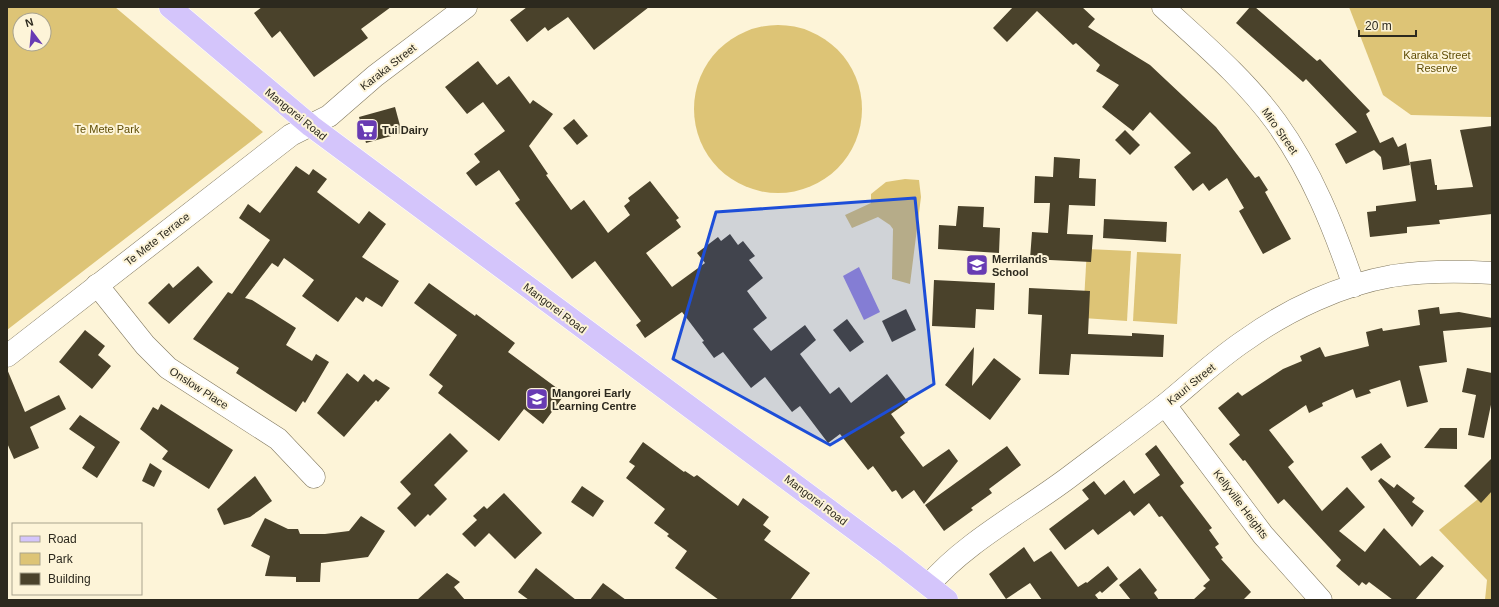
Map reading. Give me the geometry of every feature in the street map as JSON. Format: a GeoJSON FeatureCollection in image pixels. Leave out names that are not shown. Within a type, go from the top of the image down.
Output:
{"type":"FeatureCollection","features":[{"type":"Feature","properties":{"kind":"main road","name":"Mangorei Road"},"geometry":{"type":"LineString","coordinates":[[170,7],[311,126],[929,585],[947,600]]}},
{"type":"Feature","properties":{"kind":"street","name":"Karaka Street"},"geometry":{"type":"LineString","coordinates":[[311,126],[329,116],[375,76],[466,7]]}},
{"type":"Feature","properties":{"kind":"street","name":"Miro Street"},"geometry":{"type":"LineString","coordinates":[[1162,7],[1224,63],[1276,122],[1301,162],[1322,200],[1338,238],[1354,286]]}},
{"type":"Feature","properties":{"kind":"street","name":"Te Mete Terrace"},"geometry":{"type":"LineString","coordinates":[[7,356],[291,135],[311,126]]}},
{"type":"Feature","properties":{"kind":"street","name":"Kauri Street"},"geometry":{"type":"LineString","coordinates":[[929,585],[940,572],[996,528],[1038,500],[1164,405],[1246,339],[1269,324],[1310,303],[1354,286],[1392,276],[1433,272],[1492,273]]}},
{"type":"Feature","properties":{"kind":"street","name":"Onslow Place"},"geometry":{"type":"LineString","coordinates":[[97,285],[144,345],[168,368],[278,439],[314,477]]}},
{"type":"Feature","properties":{"kind":"street","name":"Kellyville Heights"},"geometry":{"type":"LineString","coordinates":[[1164,405],[1263,535],[1321,600]]}},
{"type":"Feature","properties":{"kind":"highlighted area"},"geometry":{"type":"Polygon","coordinates":[[[915,198],[934,384],[830,445],[673,359],[716,212],[915,198]]]}},
{"type":"Feature","properties":{"kind":"green space","name":"Te Mete Park"},"geometry":{"type":"Polygon","coordinates":[[[7,7],[115,7],[263,132],[7,330],[7,7]]]}},
{"type":"Feature","properties":{"kind":"green space","name":"Karaka Street Reserve"},"geometry":{"type":"Polygon","coordinates":[[[1349,7],[1492,7],[1492,117],[1411,115],[1383,95],[1349,7]]]}},
{"type":"Feature","properties":{"kind":"green space"},"geometry":{"type":"Polygon","coordinates":[[[770,25],[786,25],[810,31],[825,39],[838,49],[848,62],[856,77],[861,93],[861,125],[856,141],[848,156],[838,169],[825,179],[802,190],[786,193],[770,193],[746,187],[731,179],[718,169],[708,156],[697,133],[694,117],[694,101],[700,77],[708,62],[718,49],[731,39],[754,28],[770,25]]]}},
{"type":"Feature","properties":{"kind":"green space"},"geometry":{"type":"Polygon","coordinates":[[[905,179],[919,180],[921,197],[910,284],[892,279],[893,229],[890,225],[878,217],[852,228],[845,215],[871,203],[871,194],[886,182],[905,179]]]}},
{"type":"Feature","properties":{"kind":"green space"},"geometry":{"type":"Polygon","coordinates":[[[1087,249],[1131,251],[1127,321],[1083,318],[1087,249]]]}},
{"type":"Feature","properties":{"kind":"green space"},"geometry":{"type":"Polygon","coordinates":[[[1137,252],[1181,254],[1177,324],[1133,321],[1137,252]]]}},
{"type":"Feature","properties":{"kind":"green space"},"geometry":{"type":"Polygon","coordinates":[[[1492,478],[1492,600],[1485,600],[1487,580],[1439,530],[1487,492],[1492,478]]]}},
{"type":"Feature","properties":{"kind":"shaded area"},"geometry":{"type":"Polygon","coordinates":[[[859,267],[880,312],[864,320],[843,276],[859,267]]]}},
{"type":"Feature","properties":{"kind":"building"},"geometry":{"type":"Polygon","coordinates":[[[262,7],[391,7],[361,29],[368,38],[314,77],[280,31],[272,38],[254,13],[262,7]]]}},
{"type":"Feature","properties":{"kind":"building"},"geometry":{"type":"Polygon","coordinates":[[[527,7],[649,7],[594,50],[568,17],[548,31],[545,27],[527,42],[510,20],[527,7]]]}},
{"type":"Feature","properties":{"kind":"building"},"geometry":{"type":"Polygon","coordinates":[[[1013,7],[1082,7],[1095,19],[1088,27],[1150,65],[1216,127],[1255,178],[1259,176],[1268,190],[1265,192],[1291,239],[1263,254],[1239,211],[1244,208],[1227,178],[1209,191],[1203,183],[1193,191],[1174,167],[1191,153],[1150,112],[1133,131],[1102,107],[1119,85],[1096,71],[1100,65],[1076,43],[1073,45],[1037,11],[1007,42],[993,28],[1013,7]]]}},
{"type":"Feature","properties":{"kind":"building"},"geometry":{"type":"Polygon","coordinates":[[[1250,7],[1255,7],[1317,61],[1320,59],[1370,111],[1366,114],[1380,143],[1393,137],[1398,147],[1406,143],[1410,165],[1383,170],[1381,157],[1374,150],[1346,164],[1335,144],[1357,132],[1306,79],[1303,82],[1236,23],[1250,7]]]}},
{"type":"Feature","properties":{"kind":"building"},"geometry":{"type":"Polygon","coordinates":[[[478,61],[497,85],[509,76],[530,104],[533,100],[553,114],[529,146],[548,174],[546,175],[571,210],[584,200],[608,233],[630,215],[624,206],[630,201],[628,198],[650,181],[679,218],[676,220],[681,227],[646,253],[672,287],[705,263],[697,253],[718,237],[721,241],[730,234],[738,245],[743,241],[755,256],[749,260],[763,278],[747,291],[767,318],[753,329],[771,351],[805,325],[816,340],[800,354],[830,394],[839,387],[851,403],[887,374],[908,402],[891,414],[905,433],[900,437],[923,467],[949,449],[958,461],[924,504],[914,490],[902,499],[896,490],[892,492],[873,466],[868,470],[840,434],[828,443],[800,406],[792,412],[765,377],[751,388],[723,352],[714,358],[702,342],[704,341],[682,312],[645,338],[636,325],[641,321],[595,261],[572,279],[515,203],[520,200],[499,170],[476,186],[466,173],[480,162],[474,154],[505,131],[483,102],[467,114],[445,87],[478,61]]]}},
{"type":"Feature","properties":{"kind":"building"},"geometry":{"type":"Polygon","coordinates":[[[395,107],[402,133],[366,143],[359,117],[395,107]]]}},
{"type":"Feature","properties":{"kind":"building"},"geometry":{"type":"Polygon","coordinates":[[[574,119],[588,136],[577,145],[563,128],[574,119]]]}},
{"type":"Feature","properties":{"kind":"building"},"geometry":{"type":"Polygon","coordinates":[[[1492,126],[1492,214],[1439,220],[1440,224],[1407,227],[1407,233],[1370,237],[1367,212],[1376,211],[1376,206],[1416,201],[1410,162],[1431,159],[1437,190],[1473,187],[1460,130],[1492,126]]]}},
{"type":"Feature","properties":{"kind":"building"},"geometry":{"type":"Polygon","coordinates":[[[1125,130],[1140,145],[1130,155],[1115,140],[1125,130]]]}},
{"type":"Feature","properties":{"kind":"building"},"geometry":{"type":"Polygon","coordinates":[[[1054,157],[1080,159],[1079,178],[1096,179],[1095,206],[1069,205],[1067,234],[1093,235],[1091,262],[1030,259],[1032,232],[1048,233],[1050,203],[1034,203],[1035,176],[1053,177],[1054,157]]]}},
{"type":"Feature","properties":{"kind":"building"},"geometry":{"type":"Polygon","coordinates":[[[296,166],[309,175],[313,169],[327,179],[317,192],[359,224],[369,211],[386,224],[362,257],[399,281],[382,307],[366,297],[363,302],[356,297],[338,322],[302,296],[314,280],[284,258],[278,267],[272,263],[245,298],[252,300],[296,328],[286,345],[312,361],[316,354],[329,362],[305,403],[303,401],[296,412],[236,373],[239,368],[193,339],[228,292],[232,294],[270,240],[239,218],[248,204],[260,213],[296,166]]]}},
{"type":"Feature","properties":{"kind":"building"},"geometry":{"type":"Polygon","coordinates":[[[958,206],[984,207],[983,227],[1000,228],[999,253],[938,249],[939,225],[956,226],[958,206]]]}},
{"type":"Feature","properties":{"kind":"building"},"geometry":{"type":"Polygon","coordinates":[[[1104,219],[1167,222],[1166,242],[1103,238],[1104,219]]]}},
{"type":"Feature","properties":{"kind":"building"},"geometry":{"type":"Polygon","coordinates":[[[198,266],[213,282],[169,324],[148,303],[169,283],[173,288],[198,266]]]}},
{"type":"Feature","properties":{"kind":"building"},"geometry":{"type":"Polygon","coordinates":[[[934,280],[995,283],[994,310],[976,309],[975,328],[932,326],[934,280]]]}},
{"type":"Feature","properties":{"kind":"building"},"geometry":{"type":"Polygon","coordinates":[[[429,283],[475,316],[476,314],[515,343],[508,352],[565,394],[543,424],[524,409],[499,441],[438,393],[443,386],[429,375],[457,335],[414,303],[429,283]]]}},
{"type":"Feature","properties":{"kind":"building"},"geometry":{"type":"Polygon","coordinates":[[[1029,288],[1090,291],[1088,334],[1132,336],[1132,333],[1164,335],[1163,357],[1071,354],[1069,375],[1039,374],[1042,315],[1028,314],[1029,288]]]}},
{"type":"Feature","properties":{"kind":"building"},"geometry":{"type":"Polygon","coordinates":[[[1439,307],[1440,314],[1459,312],[1492,318],[1492,327],[1443,331],[1447,362],[1419,366],[1428,402],[1407,407],[1400,380],[1369,390],[1371,393],[1356,398],[1353,389],[1322,403],[1323,406],[1309,413],[1306,405],[1269,430],[1294,462],[1288,467],[1322,511],[1347,487],[1365,507],[1339,531],[1365,552],[1384,528],[1420,566],[1432,556],[1444,566],[1415,600],[1393,600],[1369,582],[1366,585],[1362,582],[1359,586],[1336,566],[1341,560],[1284,499],[1278,504],[1245,460],[1243,461],[1229,444],[1240,435],[1218,408],[1238,392],[1242,396],[1283,369],[1302,361],[1300,356],[1320,347],[1325,357],[1369,346],[1366,332],[1382,328],[1383,331],[1420,325],[1418,310],[1439,307]]]}},
{"type":"Feature","properties":{"kind":"building"},"geometry":{"type":"Polygon","coordinates":[[[906,309],[916,330],[892,342],[882,321],[906,309]]]}},
{"type":"Feature","properties":{"kind":"building"},"geometry":{"type":"Polygon","coordinates":[[[847,319],[864,342],[850,352],[833,330],[847,319]]]}},
{"type":"Feature","properties":{"kind":"building"},"geometry":{"type":"Polygon","coordinates":[[[85,330],[105,346],[98,355],[111,366],[92,389],[59,362],[85,330]]]}},
{"type":"Feature","properties":{"kind":"building"},"geometry":{"type":"Polygon","coordinates":[[[974,347],[972,386],[994,358],[1021,379],[990,420],[945,385],[974,347]]]}},
{"type":"Feature","properties":{"kind":"building"},"geometry":{"type":"Polygon","coordinates":[[[1467,368],[1492,373],[1492,400],[1484,438],[1468,435],[1476,395],[1462,392],[1467,368]]]}},
{"type":"Feature","properties":{"kind":"building"},"geometry":{"type":"Polygon","coordinates":[[[7,369],[25,412],[59,395],[66,409],[30,427],[39,448],[14,459],[7,443],[7,369]]]}},
{"type":"Feature","properties":{"kind":"building"},"geometry":{"type":"Polygon","coordinates":[[[347,373],[358,382],[364,374],[373,382],[376,379],[390,388],[378,402],[376,400],[344,437],[317,413],[347,373]]]}},
{"type":"Feature","properties":{"kind":"building"},"geometry":{"type":"Polygon","coordinates":[[[161,404],[233,450],[209,489],[162,459],[168,451],[140,429],[153,407],[158,410],[161,404]]]}},
{"type":"Feature","properties":{"kind":"building"},"geometry":{"type":"Polygon","coordinates":[[[80,415],[120,442],[97,478],[82,468],[95,447],[69,429],[80,415]]]}},
{"type":"Feature","properties":{"kind":"building"},"geometry":{"type":"Polygon","coordinates":[[[1440,428],[1457,428],[1457,449],[1424,448],[1440,428]]]}},
{"type":"Feature","properties":{"kind":"building"},"geometry":{"type":"Polygon","coordinates":[[[450,433],[468,451],[434,485],[447,499],[430,516],[428,514],[415,527],[397,508],[411,494],[400,482],[450,433]]]}},
{"type":"Feature","properties":{"kind":"building"},"geometry":{"type":"Polygon","coordinates":[[[643,442],[684,472],[685,471],[694,477],[697,475],[738,506],[743,498],[769,517],[763,525],[771,531],[764,540],[810,573],[790,600],[719,600],[675,568],[687,551],[667,536],[669,534],[654,523],[665,509],[626,478],[635,466],[629,462],[643,442]]]}},
{"type":"Feature","properties":{"kind":"building"},"geometry":{"type":"Polygon","coordinates":[[[1381,443],[1391,457],[1371,471],[1361,457],[1381,443]]]}},
{"type":"Feature","properties":{"kind":"building"},"geometry":{"type":"Polygon","coordinates":[[[1156,445],[1184,483],[1180,486],[1212,528],[1209,530],[1219,544],[1215,547],[1223,558],[1221,559],[1251,592],[1243,600],[1193,600],[1206,588],[1203,586],[1210,580],[1162,516],[1159,517],[1149,503],[1134,516],[1130,511],[1098,535],[1093,529],[1065,550],[1049,529],[1089,499],[1082,490],[1094,481],[1105,495],[1124,480],[1134,494],[1160,475],[1145,454],[1156,445]]]}},
{"type":"Feature","properties":{"kind":"building"},"geometry":{"type":"Polygon","coordinates":[[[1007,446],[1021,465],[989,489],[992,493],[971,508],[973,510],[944,531],[925,505],[1007,446]]]}},
{"type":"Feature","properties":{"kind":"building"},"geometry":{"type":"Polygon","coordinates":[[[1492,458],[1492,491],[1481,503],[1464,486],[1492,458]]]}},
{"type":"Feature","properties":{"kind":"building"},"geometry":{"type":"Polygon","coordinates":[[[150,463],[162,471],[154,487],[142,481],[150,463]]]}},
{"type":"Feature","properties":{"kind":"building"},"geometry":{"type":"Polygon","coordinates":[[[255,476],[272,501],[250,517],[224,525],[217,509],[255,476]]]}},
{"type":"Feature","properties":{"kind":"building"},"geometry":{"type":"Polygon","coordinates":[[[1381,478],[1394,488],[1397,484],[1415,498],[1412,502],[1424,511],[1412,527],[1378,481],[1381,478]]]}},
{"type":"Feature","properties":{"kind":"building"},"geometry":{"type":"Polygon","coordinates":[[[582,486],[604,501],[593,517],[571,502],[582,486]]]}},
{"type":"Feature","properties":{"kind":"building"},"geometry":{"type":"Polygon","coordinates":[[[504,493],[542,533],[515,559],[489,533],[475,547],[462,534],[477,520],[473,516],[484,506],[487,509],[504,493]]]}},
{"type":"Feature","properties":{"kind":"building"},"geometry":{"type":"Polygon","coordinates":[[[361,516],[385,531],[368,557],[321,563],[320,582],[296,582],[296,577],[265,576],[270,556],[251,546],[265,518],[288,529],[298,529],[300,534],[325,534],[349,531],[361,516]]]}},
{"type":"Feature","properties":{"kind":"building"},"geometry":{"type":"Polygon","coordinates":[[[1024,547],[1034,562],[1051,551],[1078,587],[1086,582],[1087,583],[1108,566],[1118,579],[1102,593],[1100,591],[1095,595],[1099,600],[1042,600],[1030,583],[1006,599],[989,574],[1024,547]]]}},
{"type":"Feature","properties":{"kind":"building"},"geometry":{"type":"Polygon","coordinates":[[[536,568],[576,600],[529,600],[518,592],[536,568]]]}},
{"type":"Feature","properties":{"kind":"building"},"geometry":{"type":"Polygon","coordinates":[[[1140,568],[1157,590],[1154,593],[1159,600],[1131,600],[1119,585],[1140,568]]]}},
{"type":"Feature","properties":{"kind":"building"},"geometry":{"type":"Polygon","coordinates":[[[447,573],[460,582],[454,587],[465,600],[417,600],[447,573]]]}},
{"type":"Feature","properties":{"kind":"building"},"geometry":{"type":"Polygon","coordinates":[[[603,583],[626,600],[590,600],[603,583]]]}},
{"type":"Feature","properties":{"kind":"place","name":"Tui Dairy"},"geometry":{"type":"Point","coordinates":[367,130]}},
{"type":"Feature","properties":{"kind":"place","name":"Merrilands School"},"geometry":{"type":"Point","coordinates":[977,265]}},
{"type":"Feature","properties":{"kind":"place","name":"Mangorei Early Learning Centre"},"geometry":{"type":"Point","coordinates":[537,399]}}]}
